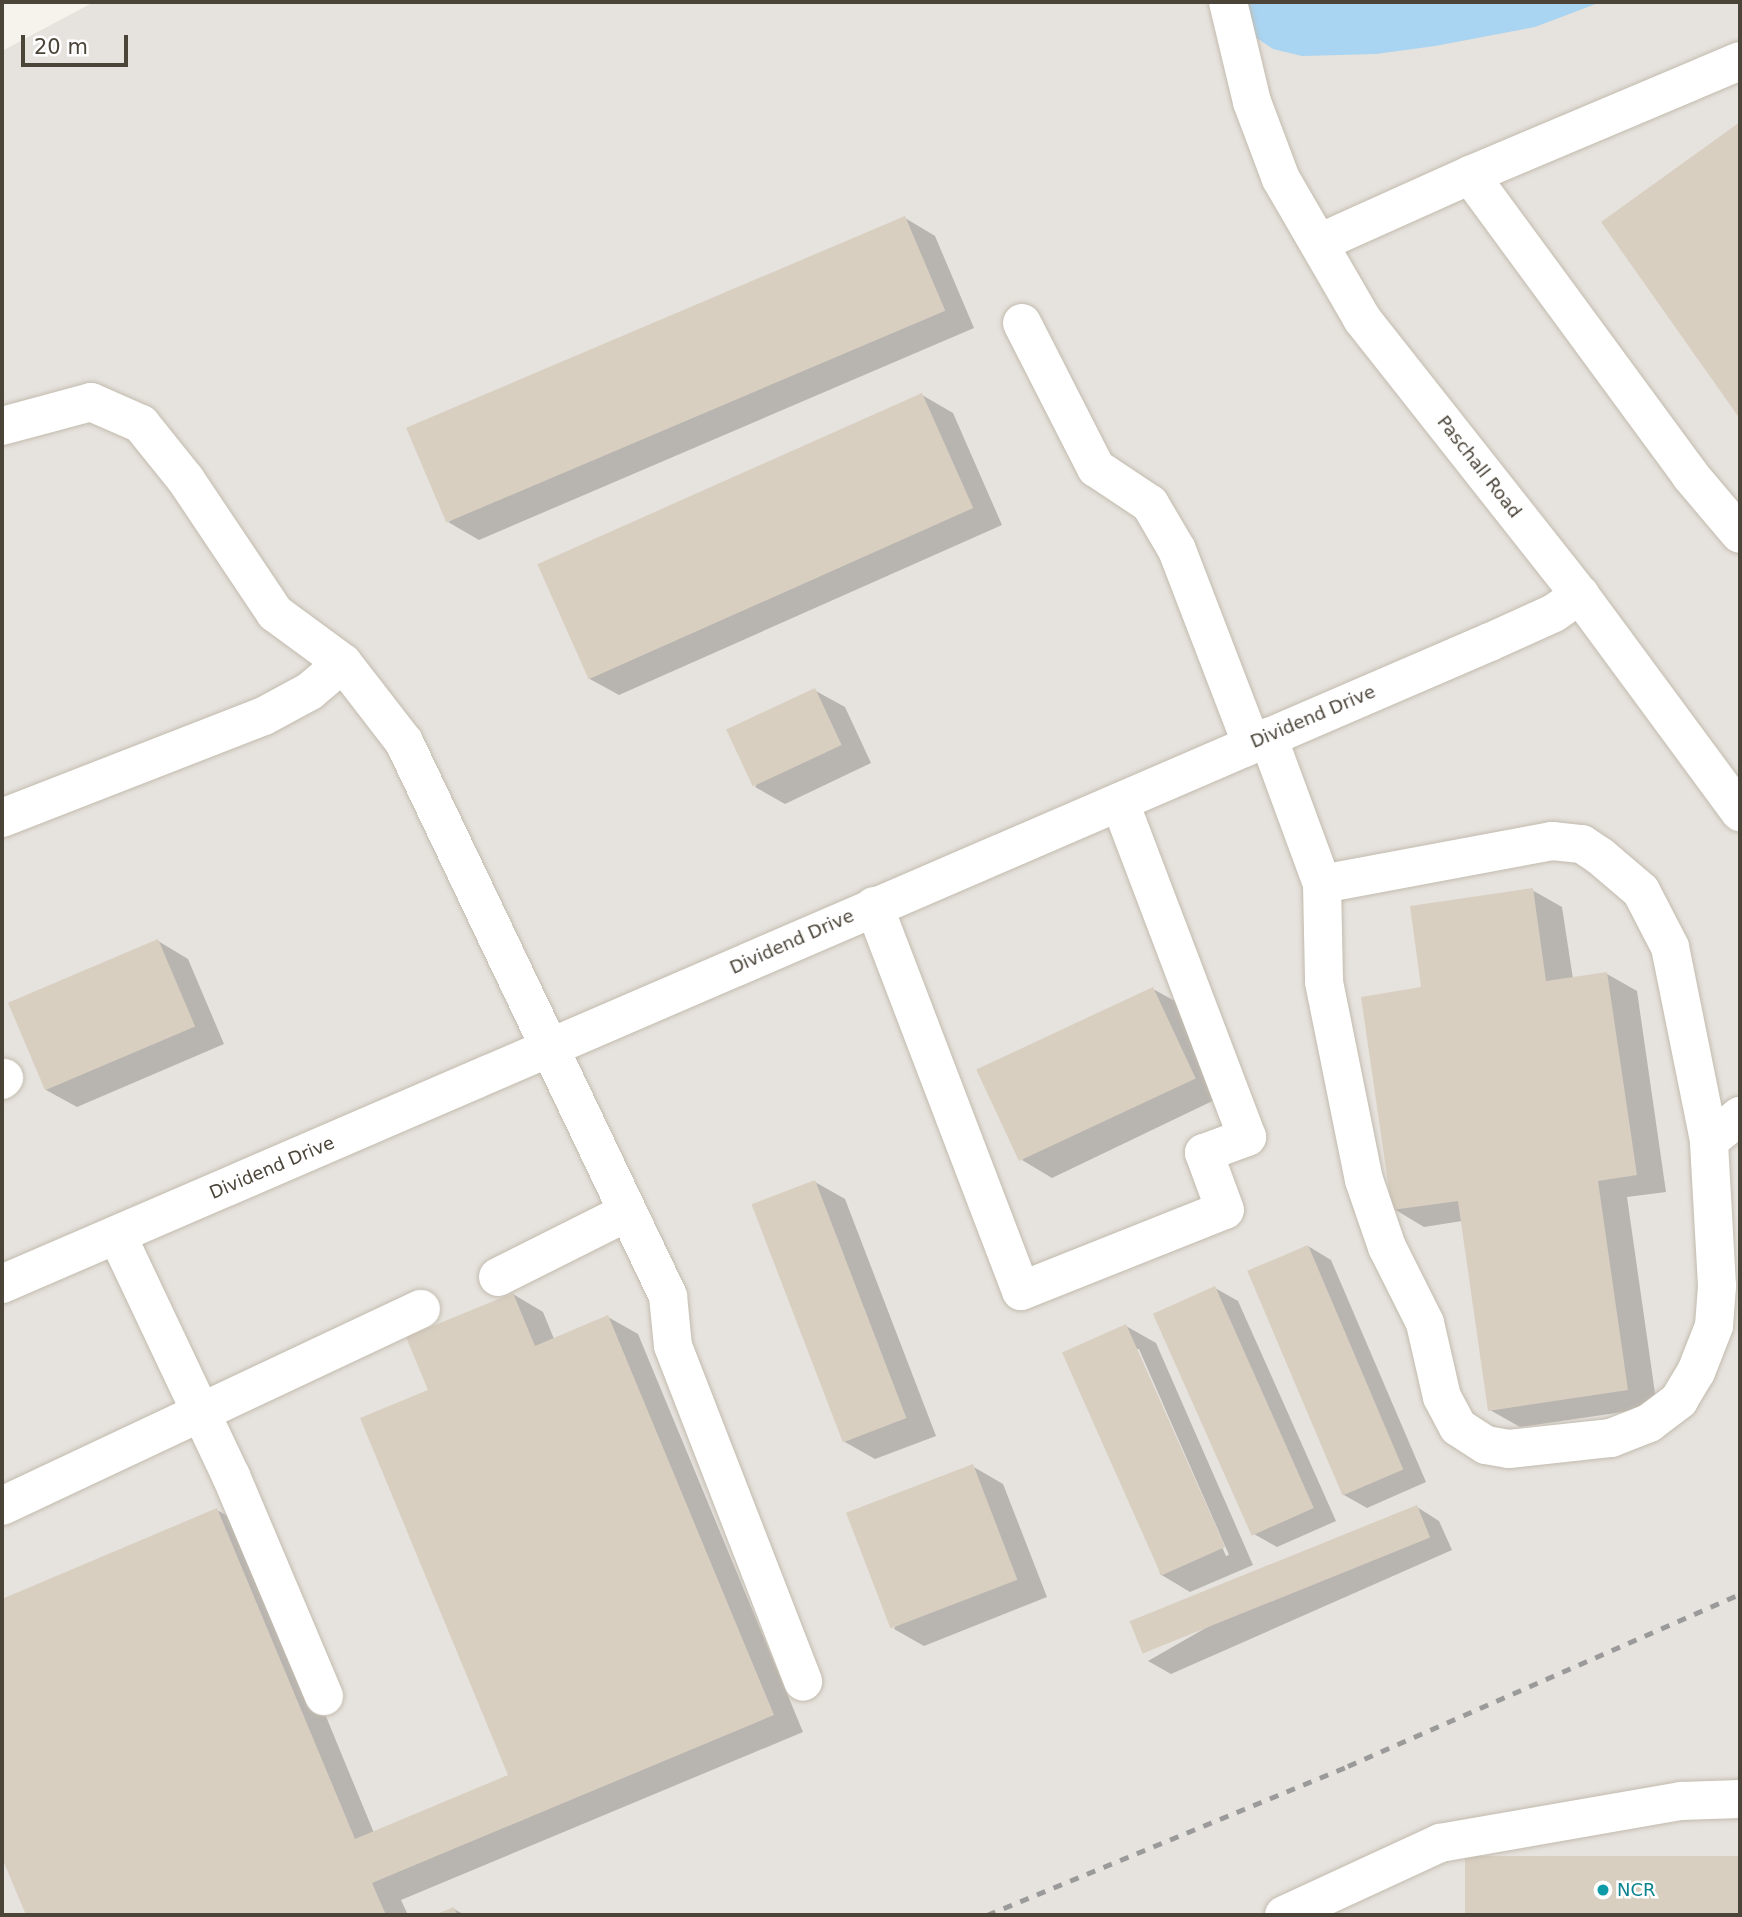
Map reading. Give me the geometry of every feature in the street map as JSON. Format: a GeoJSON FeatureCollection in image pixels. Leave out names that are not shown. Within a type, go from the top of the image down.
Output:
{"type":"FeatureCollection","features":[{"type":"Feature","properties":{"kind":"street","name":"Paschall Road"},"geometry":{"type":"LineString","coordinates":[[1228,2],[1252,102],[1281,179],[1362,319],[1580,595],[1740,812]]}},
{"type":"Feature","properties":{"kind":"street"},"geometry":{"type":"LineString","coordinates":[[1319,243],[1470,175],[1740,61]]}},
{"type":"Feature","properties":{"kind":"street"},"geometry":{"type":"LineString","coordinates":[[1470,175],[1690,475],[1740,534]]}},
{"type":"Feature","properties":{"kind":"street"},"geometry":{"type":"LineString","coordinates":[[1022,323],[1096,468],[1150,504],[1177,550],[1322,884],[1324,982],[1364,1180],[1387,1247],[1425,1322],[1442,1397],[1458,1427],[1486,1445],[1509,1449],[1611,1438],[1649,1423],[1679,1399],[1696,1372],[1714,1326],[1717,1286],[1709,1141],[1670,947],[1641,891],[1600,856],[1575,842],[1552,841],[1322,884]]}},
{"type":"Feature","properties":{"kind":"street"},"geometry":{"type":"LineString","coordinates":[[2,426],[90,402],[141,424],[186,480],[275,613],[343,663],[404,742],[667,1296],[673,1346],[803,1682]]}},
{"type":"Feature","properties":{"kind":"street","name":"Dividend Drive"},"geometry":{"type":"LineString","coordinates":[[2,1284],[1554,613],[1580,595]]}},
{"type":"Feature","properties":{"kind":"street"},"geometry":{"type":"LineString","coordinates":[[2,818],[264,716],[310,691],[343,663]]}},
{"type":"Feature","properties":{"kind":"street"},"geometry":{"type":"LineString","coordinates":[[874,906],[1021,1291],[1225,1210],[1204,1153],[1247,1137],[1120,802]]}},
{"type":"Feature","properties":{"kind":"street"},"geometry":{"type":"LineString","coordinates":[[1709,1141],[1740,1116]]}},
{"type":"Feature","properties":{"kind":"street"},"geometry":{"type":"LineString","coordinates":[[498,1277],[628,1212]]}},
{"type":"Feature","properties":{"kind":"street"},"geometry":{"type":"LineString","coordinates":[[117,1235],[200,1412],[324,1696]]}},
{"type":"Feature","properties":{"kind":"street"},"geometry":{"type":"LineString","coordinates":[[2,1506],[421,1309]]}},
{"type":"Feature","properties":{"kind":"street"},"geometry":{"type":"LineString","coordinates":[[1284,1915],[1440,1843],[1681,1801],[1740,1799]]}},
{"type":"Feature","properties":{"kind":"shaded area"},"geometry":{"type":"Polygon","coordinates":[[[94,2],[1740,2],[1740,1915],[2,1915],[2,51],[94,2]]]}},
{"type":"Feature","properties":{"kind":"water"},"geometry":{"type":"Polygon","coordinates":[[[1246,2],[1601,2],[1535,27],[1435,46],[1376,54],[1302,56],[1273,49],[1255,37],[1246,2]]]}},
{"type":"Feature","properties":{"kind":"building"},"geometry":{"type":"Polygon","coordinates":[[[1740,122],[1740,419],[1601,222],[1740,122]]]}},
{"type":"Feature","properties":{"kind":"building"},"geometry":{"type":"Polygon","coordinates":[[[905,216],[945,311],[446,523],[406,428],[905,216]]]}},
{"type":"Feature","properties":{"kind":"building"},"geometry":{"type":"Polygon","coordinates":[[[922,393],[973,508],[589,679],[537,564],[922,393]]]}},
{"type":"Feature","properties":{"kind":"building"},"geometry":{"type":"Polygon","coordinates":[[[815,688],[842,745],[753,787],[726,729],[815,688]]]}},
{"type":"Feature","properties":{"kind":"building"},"geometry":{"type":"Polygon","coordinates":[[[1533,888],[1546,981],[1607,972],[1637,1175],[1598,1181],[1628,1390],[1488,1411],[1458,1201],[1392,1210],[1361,997],[1421,987],[1410,906],[1533,888]]]}},
{"type":"Feature","properties":{"kind":"building"},"geometry":{"type":"Polygon","coordinates":[[[158,939],[195,1026],[45,1090],[8,1003],[158,939]]]}},
{"type":"Feature","properties":{"kind":"building"},"geometry":{"type":"Polygon","coordinates":[[[1153,987],[1196,1079],[1019,1161],[976,1069],[1153,987]]]}},
{"type":"Feature","properties":{"kind":"building"},"geometry":{"type":"Polygon","coordinates":[[[815,1180],[906,1418],[843,1442],[752,1204],[815,1180]]]}},
{"type":"Feature","properties":{"kind":"building"},"geometry":{"type":"Polygon","coordinates":[[[1308,1245],[1403,1470],[1343,1495],[1247,1271],[1308,1245]]]}},
{"type":"Feature","properties":{"kind":"building"},"geometry":{"type":"Polygon","coordinates":[[[1215,1286],[1314,1508],[1252,1536],[1153,1314],[1215,1286]]]}},
{"type":"Feature","properties":{"kind":"building"},"geometry":{"type":"Polygon","coordinates":[[[513,1293],[535,1346],[608,1315],[774,1715],[372,1883],[386,1915],[26,1915],[2,1858],[2,1599],[217,1508],[355,1839],[508,1775],[360,1418],[428,1390],[406,1337],[513,1293]]]}},
{"type":"Feature","properties":{"kind":"building"},"geometry":{"type":"Polygon","coordinates":[[[1126,1324],[1225,1547],[1161,1575],[1062,1352],[1126,1324]]]}},
{"type":"Feature","properties":{"kind":"building"},"geometry":{"type":"Polygon","coordinates":[[[973,1464],[1017,1580],[890,1629],[846,1513],[973,1464]]]}},
{"type":"Feature","properties":{"kind":"building"},"geometry":{"type":"Polygon","coordinates":[[[1417,1505],[1430,1537],[1143,1654],[1130,1621],[1417,1505]]]}},
{"type":"Feature","properties":{"kind":"building","name":"NCR"},"geometry":{"type":"Polygon","coordinates":[[[1465,1856],[1740,1856],[1740,1915],[1465,1915],[1465,1856]]]}},
{"type":"Feature","properties":{"kind":"building"},"geometry":{"type":"Polygon","coordinates":[[[454,1907],[457,1915],[434,1915],[454,1907]]]}},
{"type":"Feature","properties":{"kind":"railway"},"geometry":{"type":"LineString","coordinates":[[987,1915],[1348,1766],[1740,1594]]}},
{"type":"Feature","properties":{"kind":"place","name":"NCR"},"geometry":{"type":"Point","coordinates":[1603,1890]}}]}
